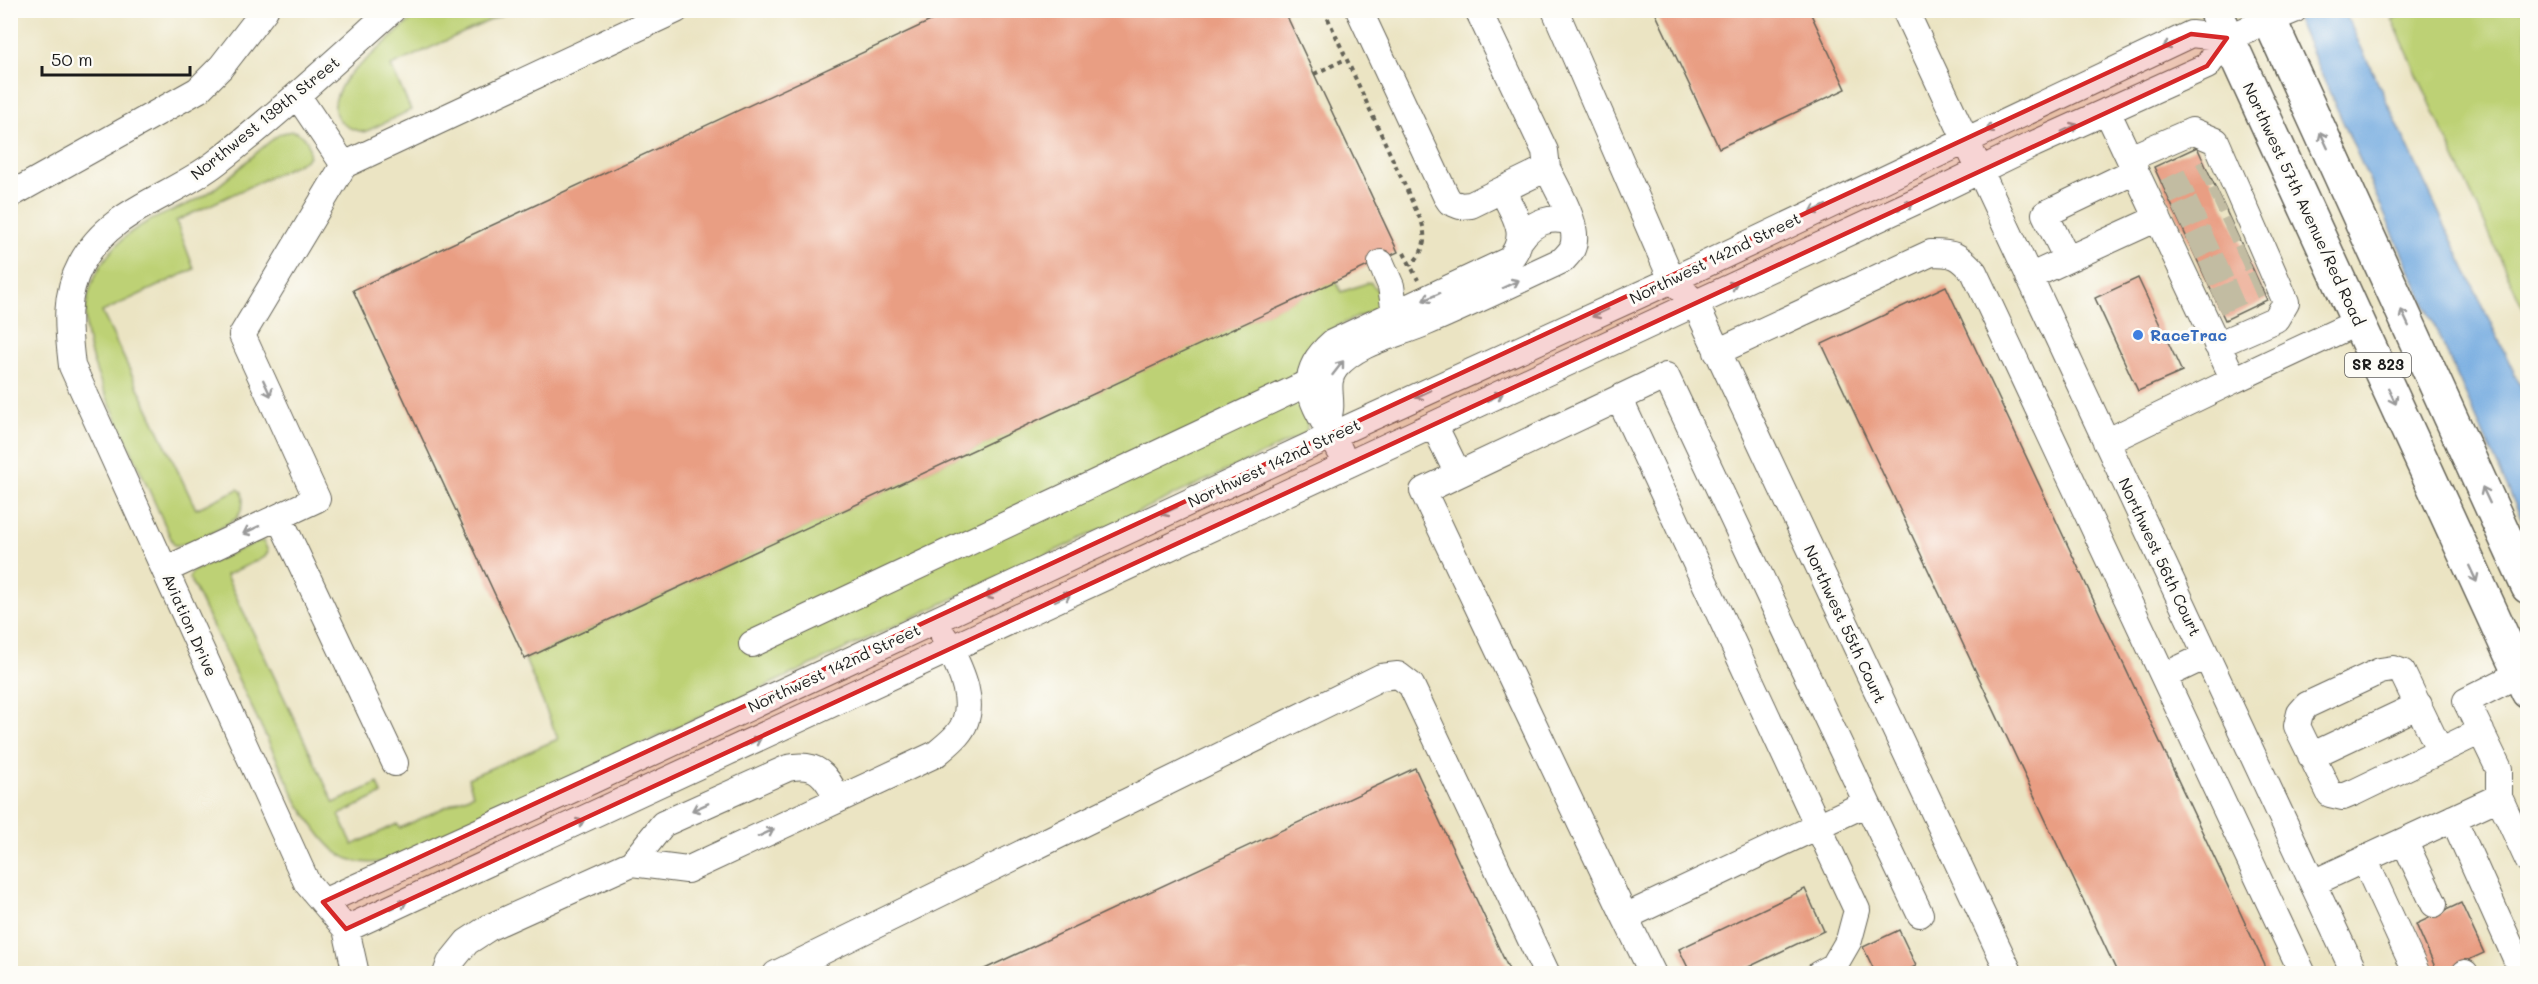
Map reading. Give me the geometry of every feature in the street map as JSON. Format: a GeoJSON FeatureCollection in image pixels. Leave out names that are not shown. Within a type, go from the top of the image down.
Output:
{"type":"FeatureCollection","features":[{"type":"Feature","properties":{"kind":"main road","name":"SR 823"},"geometry":{"type":"LineString","coordinates":[[2278,14],[2528,587]]}},
{"type":"Feature","properties":{"kind":"main road","name":"Northwest 57th Avenue/Red Road"},"geometry":{"type":"LineString","coordinates":[[2221,24],[2523,683]]}},
{"type":"Feature","properties":{"kind":"street"},"geometry":{"type":"LineString","coordinates":[[10,195],[198,90],[221,67],[265,10]]}},
{"type":"Feature","properties":{"kind":"street","name":"Northwest 139th Street"},"geometry":{"type":"LineString","coordinates":[[80,264],[98,238],[120,218],[200,174],[297,95],[392,10]]}},
{"type":"Feature","properties":{"kind":"street"},"geometry":{"type":"LineString","coordinates":[[165,570],[317,499],[242,335],[344,165],[676,10]]}},
{"type":"Feature","properties":{"kind":"street"},"geometry":{"type":"LineString","coordinates":[[1359,10],[1450,202],[1460,206],[1471,205],[1547,168]]}},
{"type":"Feature","properties":{"kind":"street"},"geometry":{"type":"LineString","coordinates":[[1329,429],[1331,407],[1328,390],[1332,374],[1343,361],[1360,348],[1423,324],[1563,260],[1572,249],[1575,238],[1572,223],[1547,168],[1545,151],[1478,10]]}},
{"type":"Feature","properties":{"kind":"street"},"geometry":{"type":"LineString","coordinates":[[1555,10],[1672,280]]}},
{"type":"Feature","properties":{"kind":"street","name":"Northwest 56th Court"},"geometry":{"type":"LineString","coordinates":[[1905,10],[1964,141],[2355,974]]}},
{"type":"Feature","properties":{"kind":"street","name":"Northwest 142nd Street"},"geometry":{"type":"LineString","coordinates":[[322,902],[591,781],[936,620],[1329,429],[1672,280],[2191,34],[2221,24],[2278,14]]}},
{"type":"Feature","properties":{"kind":"street","name":"Northwest 142nd Street"},"geometry":{"type":"LineString","coordinates":[[346,929],[2207,66],[2221,24]]}},
{"type":"Feature","properties":{"kind":"street"},"geometry":{"type":"LineString","coordinates":[[297,95],[344,165]]}},
{"type":"Feature","properties":{"kind":"street"},"geometry":{"type":"LineString","coordinates":[[2107,111],[2132,164],[2162,211],[2183,251],[2208,305],[2217,345],[2234,380]]}},
{"type":"Feature","properties":{"kind":"street"},"geometry":{"type":"LineString","coordinates":[[2067,259],[2045,214],[2192,131],[2216,141],[2217,169],[2267,279],[2286,302],[2276,319],[2217,345]]}},
{"type":"Feature","properties":{"kind":"street"},"geometry":{"type":"LineString","coordinates":[[1502,190],[1517,220],[1521,239]]}},
{"type":"Feature","properties":{"kind":"street"},"geometry":{"type":"LineString","coordinates":[[2029,277],[2162,211]]}},
{"type":"Feature","properties":{"kind":"street"},"geometry":{"type":"LineString","coordinates":[[1347,465],[1329,429],[1317,412],[1310,382],[1319,354],[1332,343],[1509,260],[1521,239],[1533,226],[1549,219],[1560,219],[1572,223]]}},
{"type":"Feature","properties":{"kind":"street"},"geometry":{"type":"LineString","coordinates":[[1717,352],[1931,254],[1958,255],[1974,272],[2303,974]]}},
{"type":"Feature","properties":{"kind":"street"},"geometry":{"type":"LineString","coordinates":[[1381,263],[1391,286],[1395,313]]}},
{"type":"Feature","properties":{"kind":"street","name":"Aviation Drive"},"geometry":{"type":"LineString","coordinates":[[80,264],[70,291],[67,323],[72,366],[307,882],[346,929],[356,974]]}},
{"type":"Feature","properties":{"kind":"street","name":"Northwest 55th Court"},"geometry":{"type":"LineString","coordinates":[[1672,280],[1695,303],[2010,974]]}},
{"type":"Feature","properties":{"kind":"street"},"geometry":{"type":"LineString","coordinates":[[2106,442],[2358,322]]}},
{"type":"Feature","properties":{"kind":"street"},"geometry":{"type":"LineString","coordinates":[[1653,974],[1423,491],[1666,376],[1920,914]]}},
{"type":"Feature","properties":{"kind":"street"},"geometry":{"type":"LineString","coordinates":[[752,644],[1310,382]]}},
{"type":"Feature","properties":{"kind":"street"},"geometry":{"type":"LineString","coordinates":[[1619,398],[1857,910],[1849,940],[1834,966],[1819,974]]}},
{"type":"Feature","properties":{"kind":"street"},"geometry":{"type":"LineString","coordinates":[[1434,425],[1458,474]]}},
{"type":"Feature","properties":{"kind":"street"},"geometry":{"type":"LineString","coordinates":[[279,517],[395,763]]}},
{"type":"Feature","properties":{"kind":"street"},"geometry":{"type":"LineString","coordinates":[[632,863],[687,870],[936,754],[959,734],[968,711],[967,691],[936,620]]}},
{"type":"Feature","properties":{"kind":"street"},"geometry":{"type":"LineString","coordinates":[[2164,675],[2206,656]]}},
{"type":"Feature","properties":{"kind":"street"},"geometry":{"type":"LineString","coordinates":[[2440,751],[2402,672],[2392,669],[2380,671],[2307,705],[2300,713],[2297,726],[2330,794],[2343,797],[2440,751],[2481,731]]}},
{"type":"Feature","properties":{"kind":"street"},"geometry":{"type":"LineString","coordinates":[[776,974],[1381,677],[1398,675],[1411,685],[1547,974]]}},
{"type":"Feature","properties":{"kind":"street"},"geometry":{"type":"LineString","coordinates":[[2523,683],[2466,700],[2499,769],[2499,797],[2528,860]]}},
{"type":"Feature","properties":{"kind":"street"},"geometry":{"type":"LineString","coordinates":[[2311,756],[2418,705]]}},
{"type":"Feature","properties":{"kind":"street"},"geometry":{"type":"LineString","coordinates":[[446,974],[450,963],[467,942],[490,927],[632,863],[663,824],[788,768],[802,765],[818,770],[829,782],[838,799]]}},
{"type":"Feature","properties":{"kind":"street"},"geometry":{"type":"LineString","coordinates":[[2313,883],[2499,797]]}},
{"type":"Feature","properties":{"kind":"street"},"geometry":{"type":"LineString","coordinates":[[1625,917],[1867,803]]}},
{"type":"Feature","properties":{"kind":"street"},"geometry":{"type":"LineString","coordinates":[[2453,818],[2523,974]]}},
{"type":"Feature","properties":{"kind":"street"},"geometry":{"type":"LineString","coordinates":[[2404,841],[2434,904]]}},
{"type":"Feature","properties":{"kind":"street"},"geometry":{"type":"LineString","coordinates":[[2364,860],[2417,974]]}},
{"type":"Feature","properties":{"kind":"path"},"geometry":{"type":"LineString","coordinates":[[1323,10],[1422,223],[1424,246],[1418,258],[1410,265]]}},
{"type":"Feature","properties":{"kind":"path"},"geometry":{"type":"LineString","coordinates":[[1314,74],[1346,59]]}},
{"type":"Feature","properties":{"kind":"path"},"geometry":{"type":"LineString","coordinates":[[1404,253],[1418,281]]}},
{"type":"Feature","properties":{"kind":"highlighted area"},"geometry":{"type":"Polygon","coordinates":[[[2191,34],[2227,38],[2207,66],[346,929],[323,902],[2191,34]]]}},
{"type":"Feature","properties":{"kind":"green space"},"geometry":{"type":"Polygon","coordinates":[[[2414,10],[2527,11],[2527,317],[2392,19],[2414,10]]]}},
{"type":"Feature","properties":{"kind":"green space"},"geometry":{"type":"Polygon","coordinates":[[[421,11],[510,11],[391,66],[411,110],[365,132],[344,125],[338,119],[335,105],[347,77],[421,11]]]}},
{"type":"Feature","properties":{"kind":"green space"},"geometry":{"type":"Polygon","coordinates":[[[293,131],[304,137],[308,143],[309,156],[306,160],[176,221],[194,269],[102,312],[196,509],[238,489],[242,492],[243,505],[237,518],[198,540],[174,545],[92,360],[87,335],[86,310],[91,285],[104,261],[133,230],[202,197],[280,134],[293,131]]]}},
{"type":"Feature","properties":{"kind":"green space"},"geometry":{"type":"Polygon","coordinates":[[[1336,280],[1341,292],[1370,282],[1377,290],[1379,303],[1374,310],[1316,339],[1306,352],[1300,367],[1298,384],[1306,412],[1307,430],[1305,434],[396,859],[377,863],[348,859],[336,852],[317,831],[298,803],[189,577],[193,571],[256,542],[263,541],[268,551],[265,557],[226,575],[334,803],[378,783],[382,794],[339,815],[353,845],[397,824],[400,828],[473,794],[468,778],[558,739],[525,659],[1336,280]]]}},
{"type":"Feature","properties":{"kind":"water"},"geometry":{"type":"Polygon","coordinates":[[[2293,11],[2344,11],[2527,400],[2527,531],[2293,11]]]}},
{"type":"Feature","properties":{"kind":"building"},"geometry":{"type":"Polygon","coordinates":[[[954,10],[1284,10],[1398,252],[525,659],[353,290],[954,10]]]}},
{"type":"Feature","properties":{"kind":"building"},"geometry":{"type":"Polygon","coordinates":[[[1654,10],[1809,10],[1846,89],[1719,148],[1654,10]]]}},
{"type":"Feature","properties":{"kind":"building","name":"RaceTrac"},"geometry":{"type":"Polygon","coordinates":[[[2197,147],[2267,300],[2225,320],[2154,167],[2197,147]]]}},
{"type":"Feature","properties":{"kind":"building","name":"RaceTrac"},"geometry":{"type":"Polygon","coordinates":[[[2138,278],[2182,372],[2138,391],[2095,298],[2138,278]]]}},
{"type":"Feature","properties":{"kind":"building"},"geometry":{"type":"Polygon","coordinates":[[[1946,286],[2269,974],[2118,974],[1822,344],[1946,286]]]}},
{"type":"Feature","properties":{"kind":"building"},"geometry":{"type":"Polygon","coordinates":[[[1415,768],[1511,974],[974,974],[1415,768]]]}},
{"type":"Feature","properties":{"kind":"building"},"geometry":{"type":"Polygon","coordinates":[[[1805,889],[1824,931],[1734,974],[1691,974],[1679,949],[1805,889]]]}},
{"type":"Feature","properties":{"kind":"building"},"geometry":{"type":"Polygon","coordinates":[[[2461,903],[2484,953],[2438,974],[2416,924],[2461,903]]]}},
{"type":"Feature","properties":{"kind":"building"},"geometry":{"type":"Polygon","coordinates":[[[1899,930],[1916,966],[1899,974],[1876,974],[1863,947],[1899,930]]]}},
{"type":"Feature","properties":{"kind":"tunnel"},"geometry":{"type":"LineString","coordinates":[[2166,192],[2208,173]]}},
{"type":"Feature","properties":{"kind":"tunnel"},"geometry":{"type":"LineString","coordinates":[[2178,219],[2221,199]]}},
{"type":"Feature","properties":{"kind":"tunnel"},"geometry":{"type":"LineString","coordinates":[[2191,248],[2234,228]]}},
{"type":"Feature","properties":{"kind":"tunnel"},"geometry":{"type":"LineString","coordinates":[[2204,275],[2247,256]]}},
{"type":"Feature","properties":{"kind":"tunnel"},"geometry":{"type":"LineString","coordinates":[[2216,302],[2259,283]]}},
{"type":"Feature","properties":{"kind":"place","name":"RaceTrac"},"geometry":{"type":"Point","coordinates":[2138,335]}}]}
